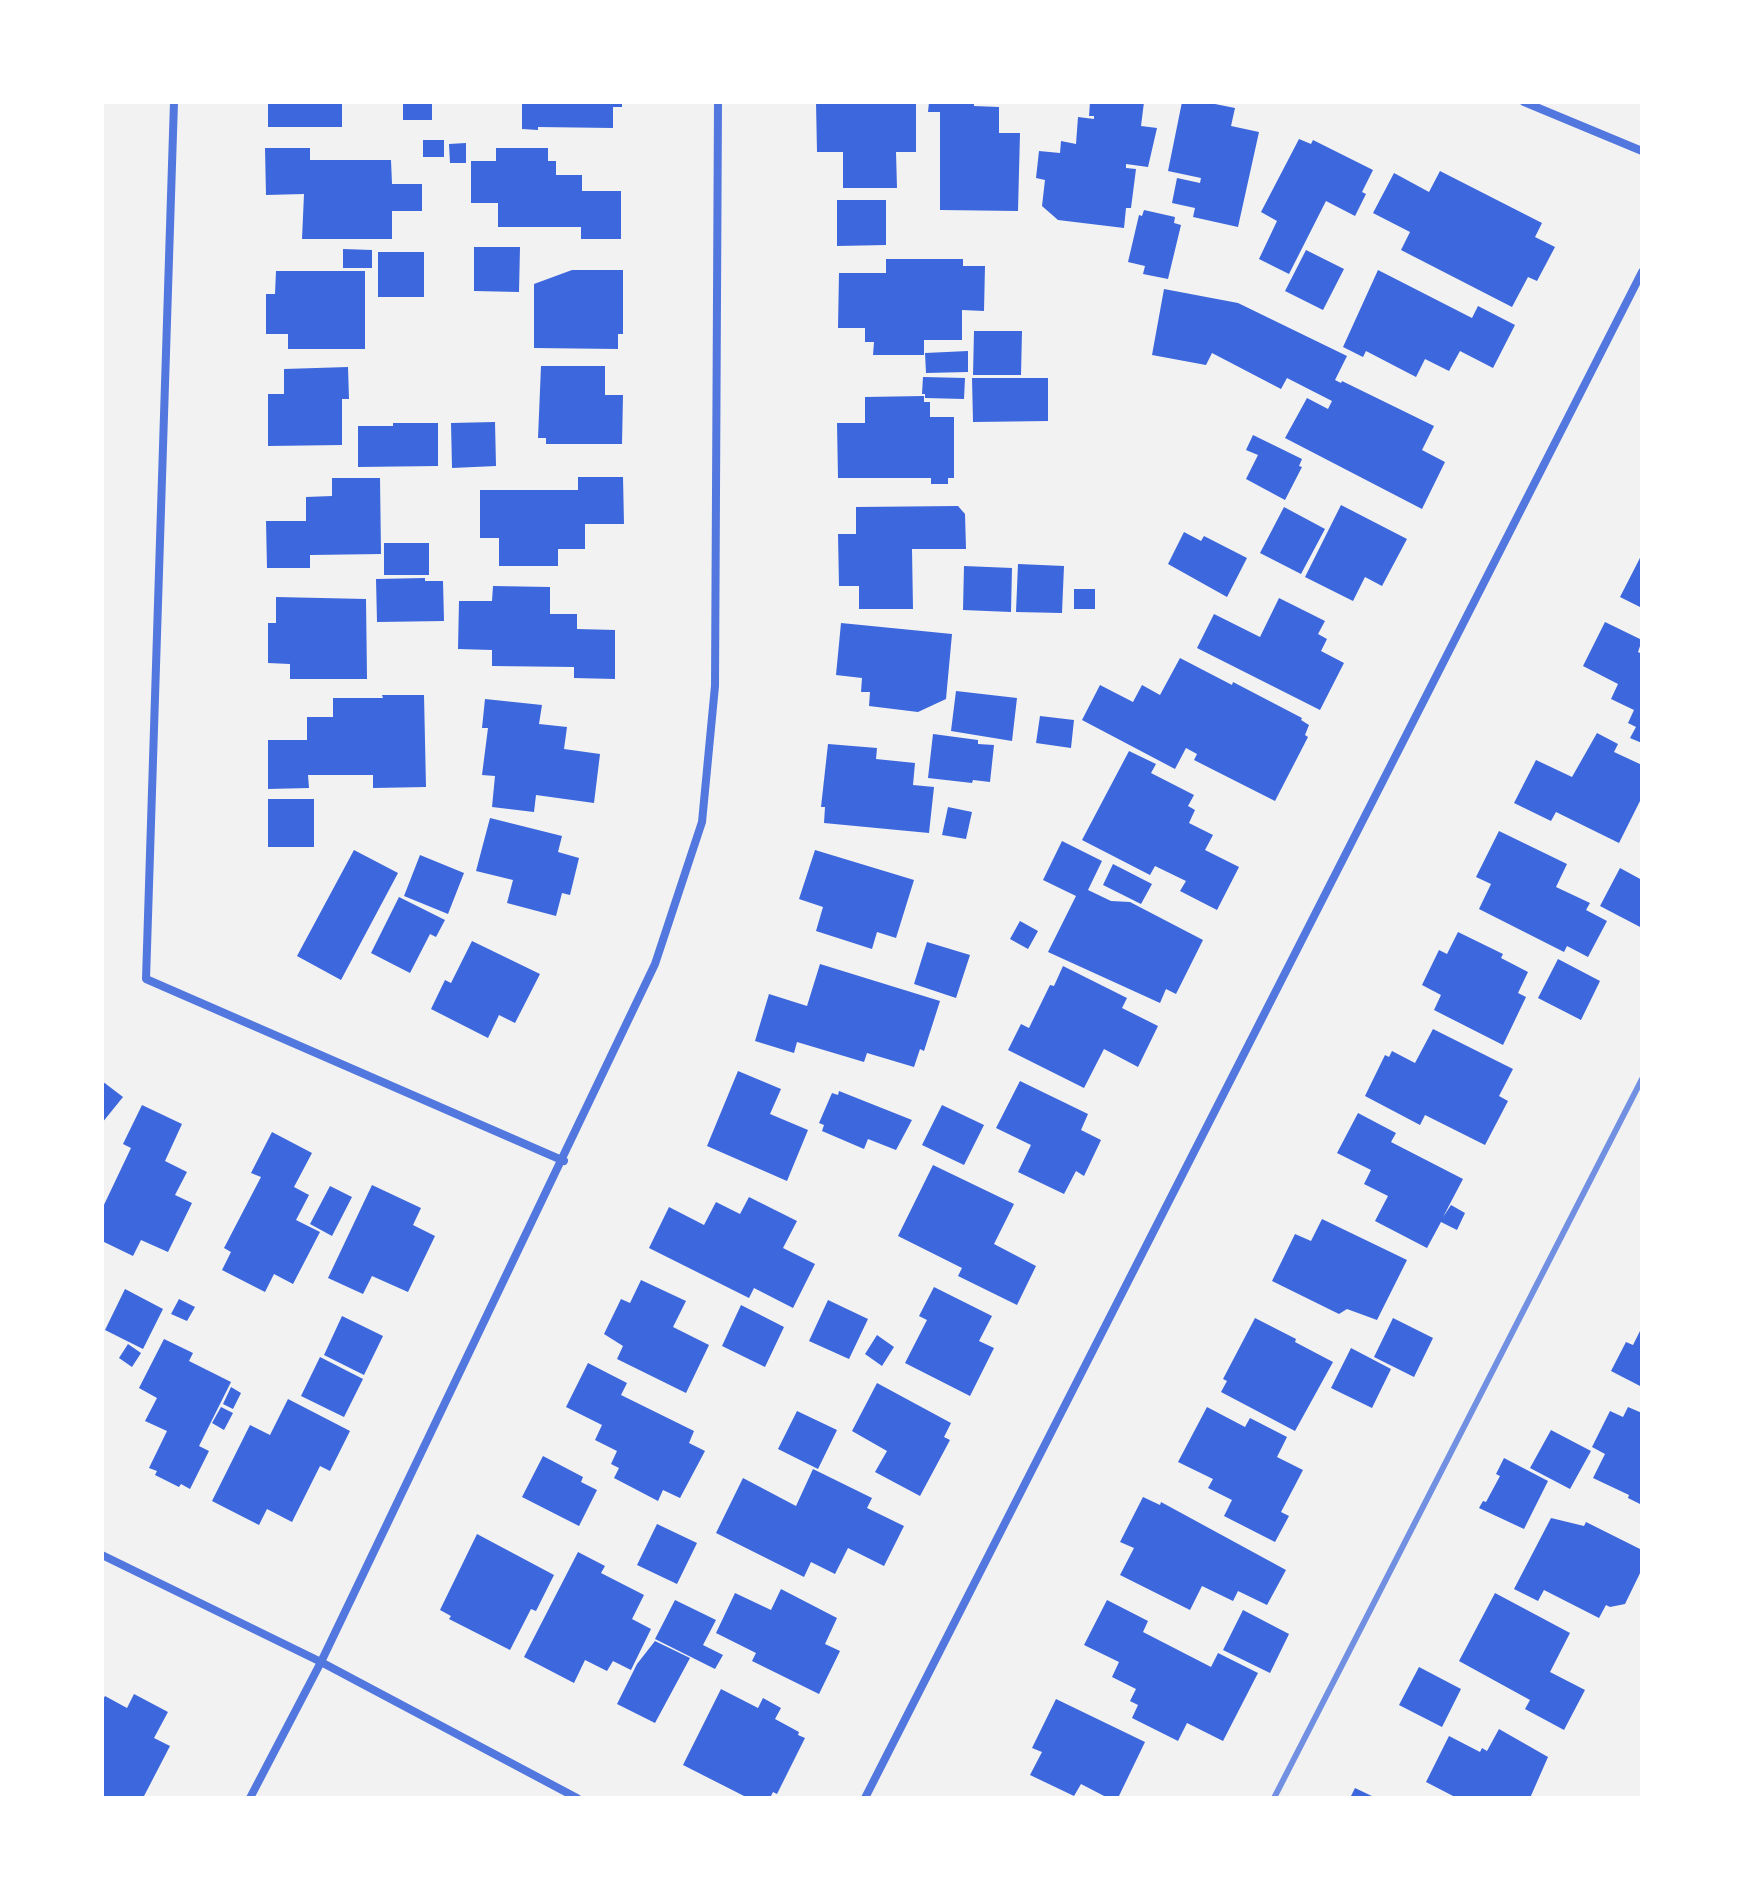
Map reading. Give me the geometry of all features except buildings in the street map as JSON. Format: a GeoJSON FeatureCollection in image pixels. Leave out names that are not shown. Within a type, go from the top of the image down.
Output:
{"type":"FeatureCollection","features":[{"type":"Feature","properties":{"kind":"street"},"geometry":{"type":"LineString","coordinates":[[174,102],[146,979],[564,1161]]}},
{"type":"Feature","properties":{"kind":"street"},"geometry":{"type":"LineString","coordinates":[[250,1798],[321,1662],[564,1161],[655,964],[702,822],[715,686],[718,102]]}},
{"type":"Feature","properties":{"kind":"street"},"geometry":{"type":"LineString","coordinates":[[1524,102],[1642,151]]}},
{"type":"Feature","properties":{"kind":"street"},"geometry":{"type":"LineString","coordinates":[[865,1798],[1642,272]]}},
{"type":"Feature","properties":{"kind":"street"},"geometry":{"type":"LineString","coordinates":[[102,1555],[321,1662],[577,1798]]}},
{"type":"Feature","properties":{"kind":"railway"},"geometry":{"type":"LineString","coordinates":[[1274,1798],[1642,1079]]}}]}
